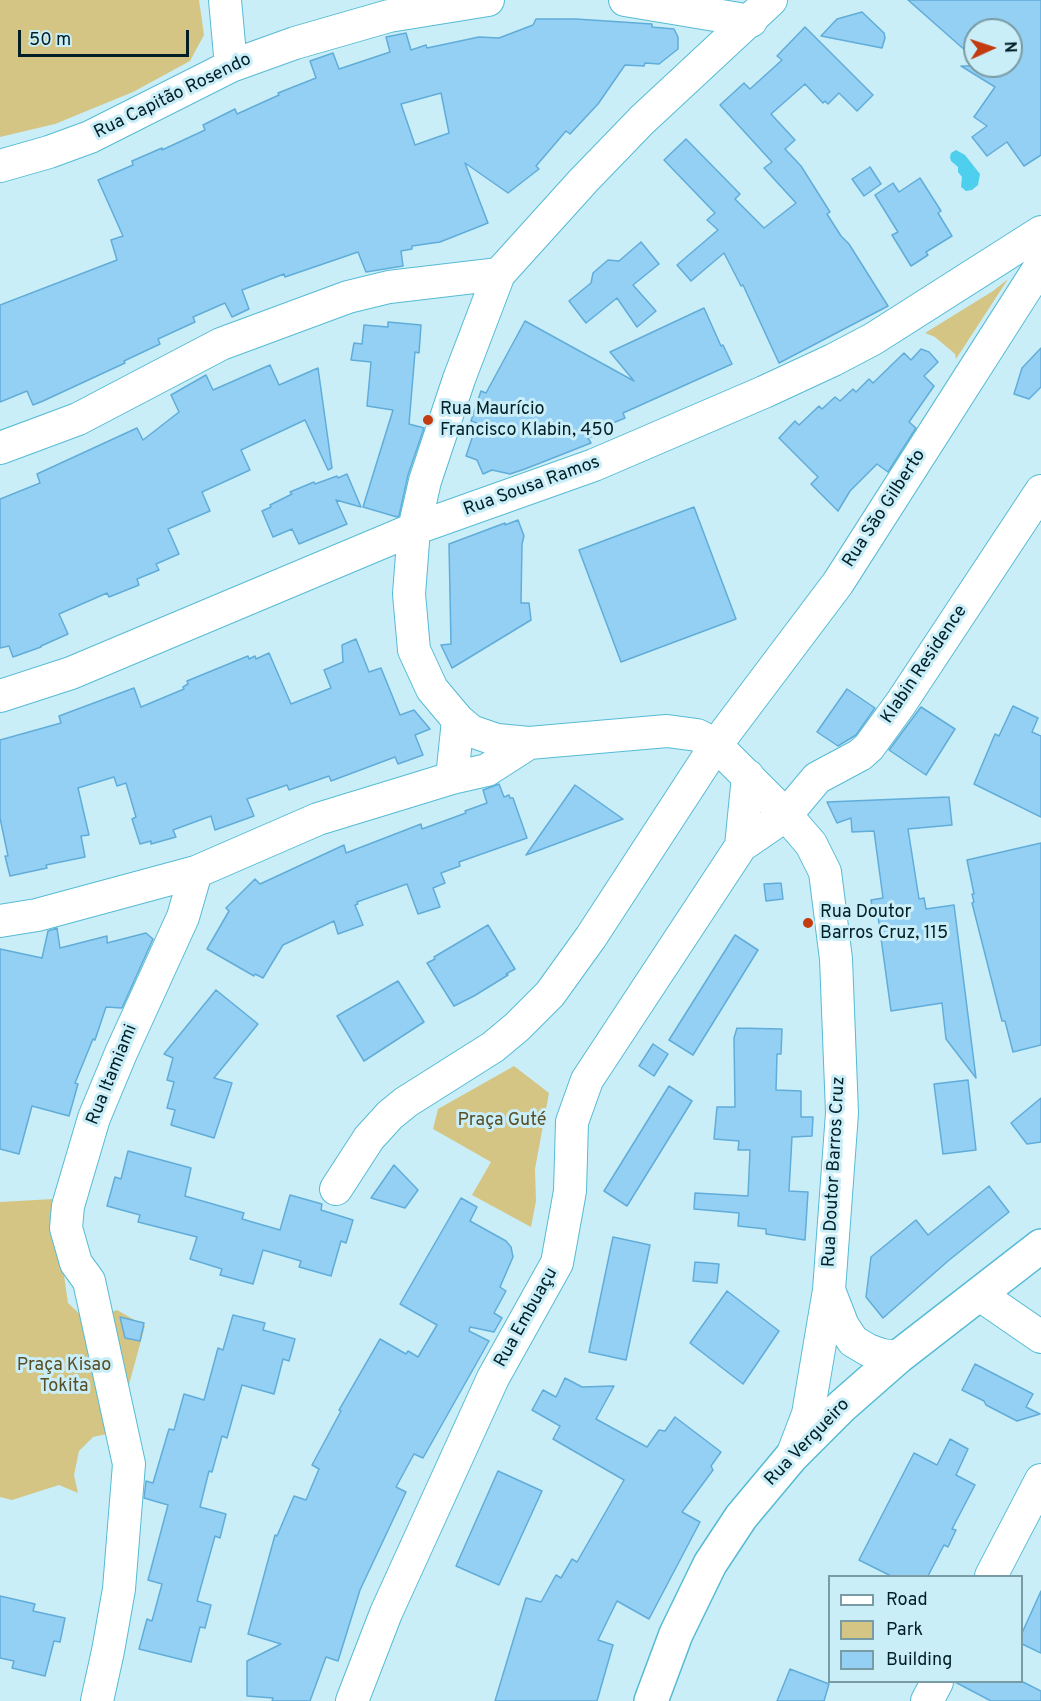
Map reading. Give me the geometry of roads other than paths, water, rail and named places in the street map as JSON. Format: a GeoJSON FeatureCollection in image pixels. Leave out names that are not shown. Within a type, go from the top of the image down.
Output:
{"type":"FeatureCollection","features":[{"type":"Feature","properties":{"kind":"main road","name":"Rua Vergueiro"},"geometry":{"type":"LineString","coordinates":[[651,1701],[676,1634],[710,1564],[741,1516],[792,1456],[841,1407],[898,1357],[1041,1246]]}},
{"type":"Feature","properties":{"kind":"street"},"geometry":{"type":"LineString","coordinates":[[225,0],[231,66]]}},
{"type":"Feature","properties":{"kind":"street","name":"Rua Capitão Rosendo"},"geometry":{"type":"LineString","coordinates":[[0,165],[49,152],[90,137],[231,66],[295,43],[358,23],[389,16],[488,0]]}},
{"type":"Feature","properties":{"kind":"street"},"geometry":{"type":"LineString","coordinates":[[625,0],[761,10]]}},
{"type":"Feature","properties":{"kind":"street"},"geometry":{"type":"LineString","coordinates":[[716,745],[697,735],[667,731],[529,743],[508,742],[471,731],[458,720],[432,689],[414,650],[409,594],[414,529],[424,481],[459,379],[499,274],[642,120],[761,10]]}},
{"type":"Feature","properties":{"kind":"street","name":"Rua Sousa Ramos"},"geometry":{"type":"LineString","coordinates":[[0,696],[71,673],[414,529],[594,465],[833,360],[873,339],[1041,231]]}},
{"type":"Feature","properties":{"kind":"street","name":"Rua São Gilberto"},"geometry":{"type":"LineString","coordinates":[[336,1188],[369,1137],[390,1115],[405,1102],[493,1047],[550,994],[591,937],[716,745],[838,583],[1041,265]]}},
{"type":"Feature","properties":{"kind":"street"},"geometry":{"type":"LineString","coordinates":[[0,448],[78,419],[221,344],[348,297],[389,287],[499,274]]}},
{"type":"Feature","properties":{"kind":"street","name":"Klabin Residence"},"geometry":{"type":"LineString","coordinates":[[786,815],[817,778],[860,755],[869,747],[901,703],[1041,490]]}},
{"type":"Feature","properties":{"kind":"street"},"geometry":{"type":"LineString","coordinates":[[452,778],[458,720]]}},
{"type":"Feature","properties":{"kind":"street"},"geometry":{"type":"LineString","coordinates":[[0,921],[37,915],[196,872],[318,819],[452,778],[487,770],[529,743]]}},
{"type":"Feature","properties":{"kind":"street","name":"Rua Doutor Barros Cruz"},"geometry":{"type":"LineString","coordinates":[[716,745],[812,844],[825,872],[835,947],[842,1113],[829,1290],[808,1414],[792,1456]]}},
{"type":"Feature","properties":{"kind":"street","name":"Rua Embuaçu"},"geometry":{"type":"LineString","coordinates":[[741,846],[748,777]]}},
{"type":"Feature","properties":{"kind":"street","name":"Rua Embuaçu"},"geometry":{"type":"LineString","coordinates":[[352,1701],[386,1613],[493,1378],[557,1263],[570,1191],[572,1122],[587,1080],[741,846],[786,815]]}},
{"type":"Feature","properties":{"kind":"street","name":"Rua Itamiami"},"geometry":{"type":"LineString","coordinates":[[97,1701],[119,1589],[129,1464],[89,1281],[76,1263],[69,1245],[66,1228],[68,1206],[94,1118],[183,917],[196,872]]}},
{"type":"Feature","properties":{"kind":"street","name":"Rua Doutor Barros Cruz"},"geometry":{"type":"LineString","coordinates":[[829,1290],[843,1326],[854,1341],[868,1350],[898,1357]]}},
{"type":"Feature","properties":{"kind":"street"},"geometry":{"type":"LineString","coordinates":[[980,1295],[1041,1337]]}},
{"type":"Feature","properties":{"kind":"street"},"geometry":{"type":"LineString","coordinates":[[992,1575],[1041,1480]]}},
{"type":"Feature","properties":{"kind":"street"},"geometry":{"type":"LineString","coordinates":[[927,1701],[936,1683]]}},
{"type":"Feature","properties":{"kind":"water"},"geometry":{"type":"Polygon","coordinates":[[[956,150],[965,155],[980,174],[978,185],[972,190],[966,191],[961,187],[962,177],[950,157],[951,153],[956,150]]]}},
{"type":"Feature","properties":{"kind":"place","name":"Rua Maurício Francisco Klabin, 450"},"geometry":{"type":"Point","coordinates":[428,420]}},
{"type":"Feature","properties":{"kind":"place","name":"Rua Doutor Barros Cruz, 115"},"geometry":{"type":"Point","coordinates":[808,923]}},
{"type":"Feature","properties":{"kind":"park label","name":"Praça Guté"},"geometry":{"type":"Point","coordinates":[502,1121]}},
{"type":"Feature","properties":{"kind":"park label","name":"Praça Kisao Tokita"},"geometry":{"type":"Point","coordinates":[64,1376]}}]}
